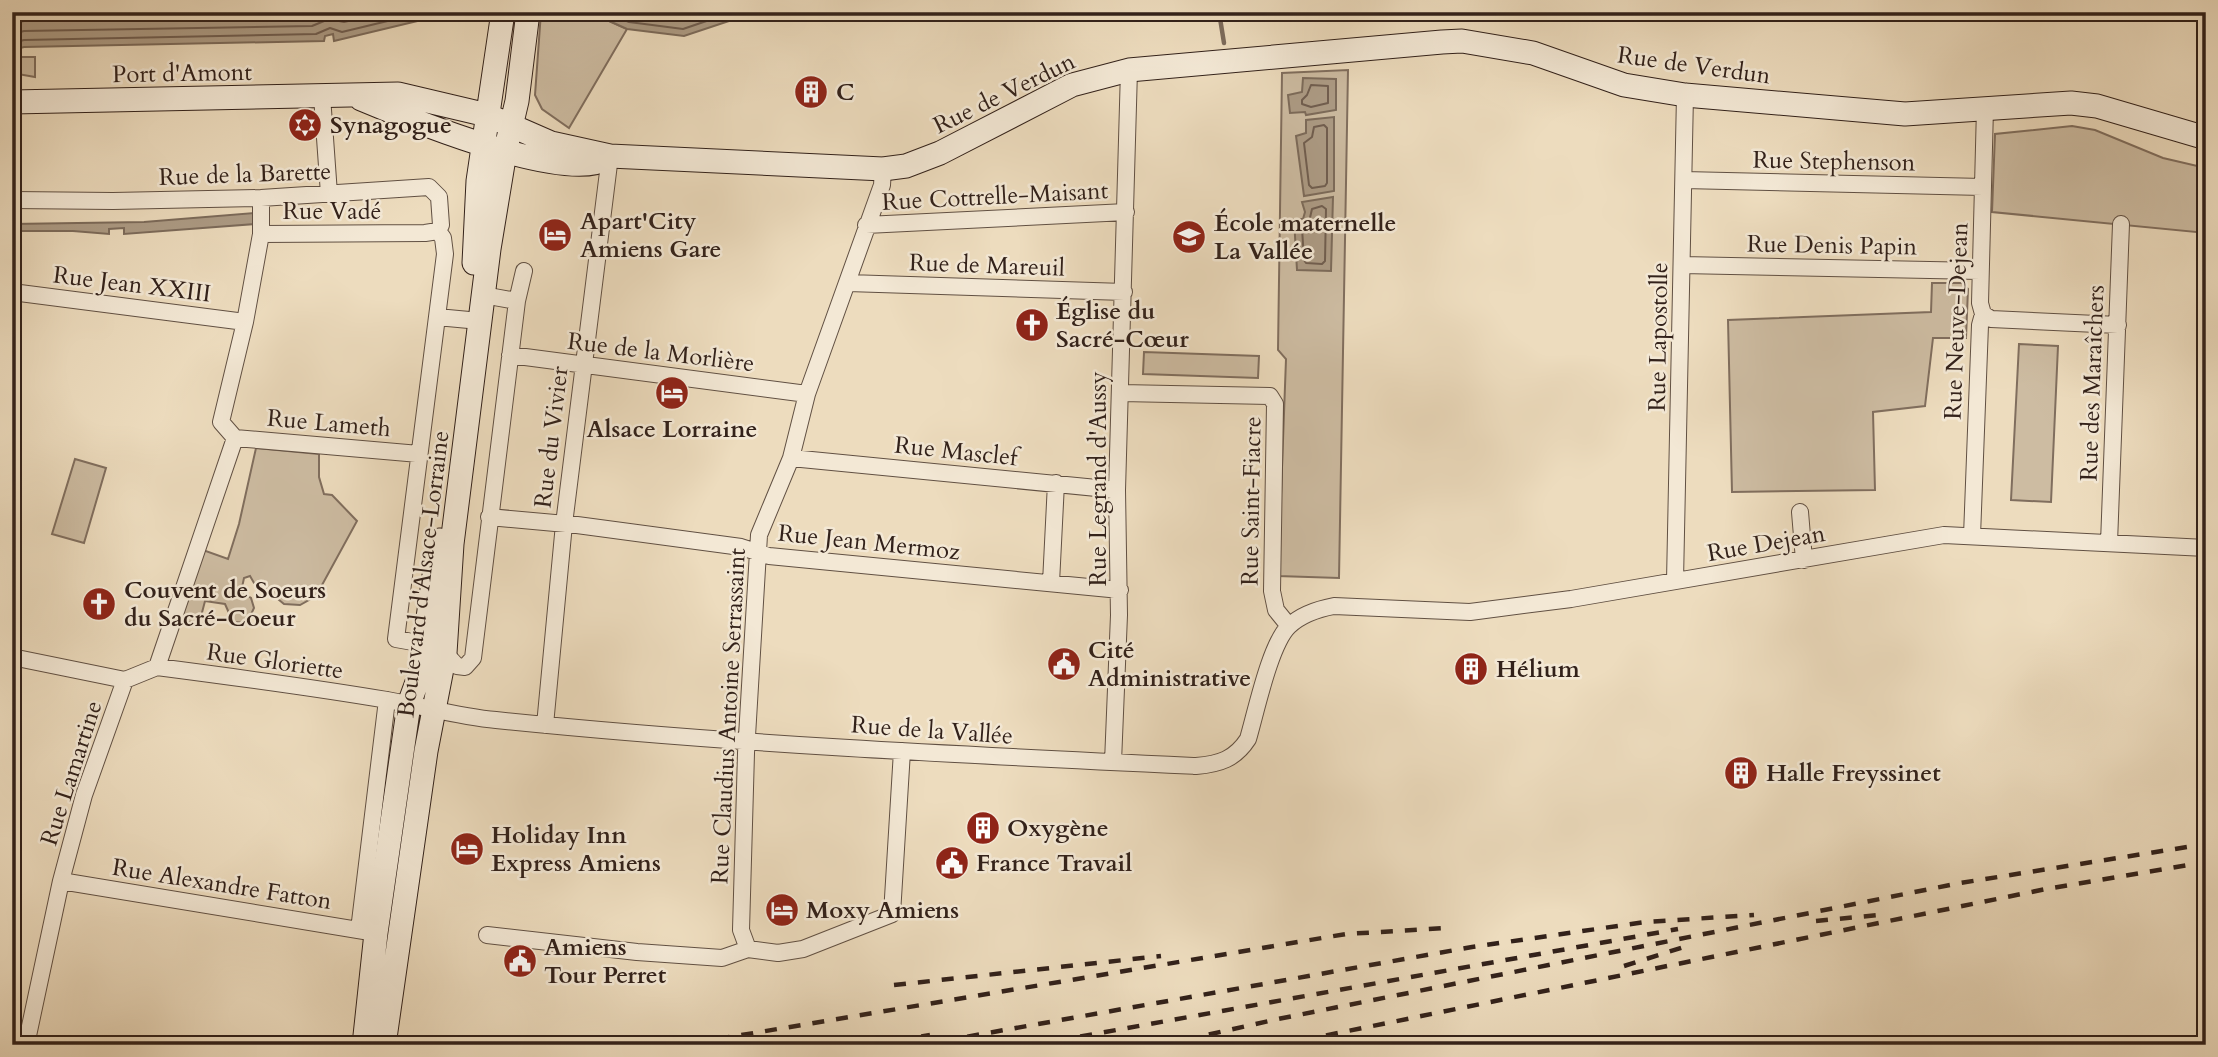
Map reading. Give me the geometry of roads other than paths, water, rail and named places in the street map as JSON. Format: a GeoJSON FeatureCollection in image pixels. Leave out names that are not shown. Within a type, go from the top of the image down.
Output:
{"type":"FeatureCollection","features":[{"type":"Feature","properties":{"kind":"main road","name":"Boulevard d'Alsace-Lorraine"},"geometry":{"type":"LineString","coordinates":[[384,1045],[418,802],[434,710],[435,648],[476,240],[478,181],[503,12]]}},
{"type":"Feature","properties":{"kind":"main road","name":"Boulevard d'Alsace-Lorraine"},"geometry":{"type":"LineString","coordinates":[[364,1045],[367,932],[398,702],[420,674],[435,648],[453,544],[483,295],[505,152],[517,101],[528,12]]}},
{"type":"Feature","properties":{"kind":"main road","name":"Rue de Verdun"},"geometry":{"type":"LineString","coordinates":[[511,126],[551,144],[610,156],[883,169],[905,166],[940,153],[1072,85],[1129,70],[1462,41],[1532,53],[1624,85],[1685,94],[1905,114],[2052,104],[2097,106],[2206,138]]}},
{"type":"Feature","properties":{"kind":"main road","name":"Port d'Amont"},"geometry":{"type":"LineString","coordinates":[[12,102],[398,94],[488,115],[511,126]]}},
{"type":"Feature","properties":{"kind":"main road","name":"Port d'Amont"},"geometry":{"type":"LineString","coordinates":[[353,96],[483,143]]}},
{"type":"Feature","properties":{"kind":"main road","name":"Rue de Verdun"},"geometry":{"type":"LineString","coordinates":[[483,143],[540,161],[585,165],[596,164],[610,156]]}},
{"type":"Feature","properties":{"kind":"street","name":"Rue Legrand d'Aussy"},"geometry":{"type":"LineString","coordinates":[[1113,762],[1120,590],[1117,489],[1129,70]]}},
{"type":"Feature","properties":{"kind":"street","name":"Rue Lapostolle"},"geometry":{"type":"LineString","coordinates":[[1675,581],[1685,94]]}},
{"type":"Feature","properties":{"kind":"street"},"geometry":{"type":"LineString","coordinates":[[322,96],[329,194]]}},
{"type":"Feature","properties":{"kind":"street","name":"Rue Neuve-Dejean"},"geometry":{"type":"LineString","coordinates":[[1972,536],[1980,325],[1983,314],[1980,303],[1980,271],[1986,108]]}},
{"type":"Feature","properties":{"kind":"street","name":"Rue du Vivier"},"geometry":{"type":"LineString","coordinates":[[545,725],[564,524],[610,156]]}},
{"type":"Feature","properties":{"kind":"street","name":"Rue Claudius Antoine Serrassaint"},"geometry":{"type":"LineString","coordinates":[[748,949],[741,930],[747,741],[760,534],[790,458],[807,394],[882,185],[883,169]]}},
{"type":"Feature","properties":{"kind":"street","name":"Rue Stephenson"},"geometry":{"type":"LineString","coordinates":[[1684,180],[1983,187]]}},
{"type":"Feature","properties":{"kind":"street","name":"Rue de la Barette"},"geometry":{"type":"LineString","coordinates":[[12,200],[261,198],[429,187],[439,197],[441,225],[438,230]]}},
{"type":"Feature","properties":{"kind":"street","name":"Rue Vadé"},"geometry":{"type":"LineString","coordinates":[[261,198],[261,234],[425,233],[438,230]]}},
{"type":"Feature","properties":{"kind":"street","name":"Rue Cottrelle-Maisant"},"geometry":{"type":"LineString","coordinates":[[866,225],[1126,212]]}},
{"type":"Feature","properties":{"kind":"street","name":"Rue des Maraîchers"},"geometry":{"type":"LineString","coordinates":[[2109,543],[2121,224]]}},
{"type":"Feature","properties":{"kind":"street","name":"Boulevard d'Alsace-Lorraine"},"geometry":{"type":"LineString","coordinates":[[435,648],[396,639],[445,254],[443,238],[438,230]]}},
{"type":"Feature","properties":{"kind":"street"},"geometry":{"type":"LineString","coordinates":[[12,657],[125,680],[157,667],[235,438],[220,422],[245,322],[261,234]]}},
{"type":"Feature","properties":{"kind":"street","name":"Rue Denis Papin"},"geometry":{"type":"LineString","coordinates":[[1682,265],[1980,271]]}},
{"type":"Feature","properties":{"kind":"street"},"geometry":{"type":"LineString","coordinates":[[435,648],[457,666],[465,667],[473,658],[517,301],[524,271]]}},
{"type":"Feature","properties":{"kind":"street","name":"Rue de Mareuil"},"geometry":{"type":"LineString","coordinates":[[848,283],[1124,292]]}},
{"type":"Feature","properties":{"kind":"street","name":"Rue Jean XXIII"},"geometry":{"type":"LineString","coordinates":[[12,292],[245,322]]}},
{"type":"Feature","properties":{"kind":"street"},"geometry":{"type":"LineString","coordinates":[[483,295],[517,301]]}},
{"type":"Feature","properties":{"kind":"street"},"geometry":{"type":"LineString","coordinates":[[1983,314],[1991,319],[2118,325]]}},
{"type":"Feature","properties":{"kind":"street"},"geometry":{"type":"LineString","coordinates":[[437,317],[468,320]]}},
{"type":"Feature","properties":{"kind":"street","name":"Rue de la Morlière"},"geometry":{"type":"LineString","coordinates":[[510,355],[807,394]]}},
{"type":"Feature","properties":{"kind":"street","name":"Rue Saint-Fiacre"},"geometry":{"type":"LineString","coordinates":[[1121,393],[1270,397],[1275,404],[1272,591],[1276,610],[1289,626]]}},
{"type":"Feature","properties":{"kind":"street","name":"Rue Lameth"},"geometry":{"type":"LineString","coordinates":[[235,438],[419,454]]}},
{"type":"Feature","properties":{"kind":"street","name":"Rue Masclef"},"geometry":{"type":"LineString","coordinates":[[790,458],[1117,489]]}},
{"type":"Feature","properties":{"kind":"street"},"geometry":{"type":"LineString","coordinates":[[1051,583],[1056,484]]}},
{"type":"Feature","properties":{"kind":"street"},"geometry":{"type":"LineString","coordinates":[[1800,512],[1804,560]]}},
{"type":"Feature","properties":{"kind":"street","name":"Rue Jean Mermoz"},"geometry":{"type":"LineString","coordinates":[[489,517],[741,547],[769,556],[1120,590]]}},
{"type":"Feature","properties":{"kind":"street","name":"Rue Dejean"},"geometry":{"type":"LineString","coordinates":[[1289,626],[1315,610],[1334,606],[1470,612],[1571,599],[1944,535],[2206,548]]}},
{"type":"Feature","properties":{"kind":"street","name":"Rue de la Vallée"},"geometry":{"type":"LineString","coordinates":[[434,710],[481,719],[747,741],[1113,762],[1214,765],[1239,753],[1248,739],[1277,644],[1289,626]]}},
{"type":"Feature","properties":{"kind":"street","name":"Rue Gloriette"},"geometry":{"type":"LineString","coordinates":[[157,667],[398,702],[434,710]]}},
{"type":"Feature","properties":{"kind":"street","name":"Rue Lamartine"},"geometry":{"type":"LineString","coordinates":[[26,1045],[61,881],[84,795],[125,680]]}},
{"type":"Feature","properties":{"kind":"street"},"geometry":{"type":"LineString","coordinates":[[486,935],[722,958],[748,949],[778,953],[803,949],[892,914],[902,751]]}},
{"type":"Feature","properties":{"kind":"street","name":"Rue Alexandre Fatton"},"geometry":{"type":"LineString","coordinates":[[61,881],[367,932]]}},
{"type":"Feature","properties":{"kind":"water"},"geometry":{"type":"Polygon","coordinates":[[[12,12],[455,12],[334,41],[333,34],[325,36],[324,41],[24,47],[12,50],[12,12]]]}},
{"type":"Feature","properties":{"kind":"water"},"geometry":{"type":"Polygon","coordinates":[[[589,12],[756,12],[684,36],[627,29],[589,12]]]}},
{"type":"Feature","properties":{"kind":"water"},"geometry":{"type":"Polygon","coordinates":[[[1303,78],[1336,79],[1336,110],[1306,115],[1305,112],[1290,113],[1288,95],[1302,92],[1303,78]]]}},
{"type":"Feature","properties":{"kind":"water"},"geometry":{"type":"Polygon","coordinates":[[[1334,117],[1334,191],[1304,196],[1296,136],[1306,133],[1306,120],[1334,117]]]}},
{"type":"Feature","properties":{"kind":"water"},"geometry":{"type":"Polygon","coordinates":[[[1333,197],[1331,271],[1297,270],[1294,219],[1303,219],[1305,212],[1302,202],[1333,197]]]}},
{"type":"Feature","properties":{"kind":"water"},"geometry":{"type":"Polygon","coordinates":[[[254,213],[255,224],[124,234],[124,228],[109,229],[109,234],[12,231],[12,224],[144,222],[254,213]]]}},
{"type":"Feature","properties":{"kind":"waterway"},"geometry":{"type":"LineString","coordinates":[[1219,12],[1224,43]]}},
{"type":"Feature","properties":{"kind":"railway"},"geometry":{"type":"LineString","coordinates":[[1162,1045],[1278,1019],[1960,883],[2206,844]]}},
{"type":"Feature","properties":{"kind":"railway"},"geometry":{"type":"LineString","coordinates":[[1279,1045],[2046,889],[2206,862]]}},
{"type":"Feature","properties":{"kind":"railway"},"geometry":{"type":"LineString","coordinates":[[920,1045],[1472,947],[1645,922],[1754,915]]}},
{"type":"Feature","properties":{"kind":"railway"},"geometry":{"type":"LineString","coordinates":[[1816,921],[1879,915]]}},
{"type":"Feature","properties":{"kind":"railway"},"geometry":{"type":"LineString","coordinates":[[694,1043],[1346,934],[1447,928]]}},
{"type":"Feature","properties":{"kind":"railway"},"geometry":{"type":"LineString","coordinates":[[1033,1045],[1678,929]]}},
{"type":"Feature","properties":{"kind":"railway"},"geometry":{"type":"LineString","coordinates":[[1624,966],[1687,946]]}},
{"type":"Feature","properties":{"kind":"railway"},"geometry":{"type":"LineString","coordinates":[[894,985],[1161,956]]}},
{"type":"Feature","properties":{"kind":"railway"},"geometry":{"type":"LineString","coordinates":[[874,1045],[930,1035]]}},
{"type":"Feature","properties":{"kind":"place","name":"C"},"geometry":{"type":"Point","coordinates":[811,92]}},
{"type":"Feature","properties":{"kind":"place","name":"Synagogue"},"geometry":{"type":"Point","coordinates":[305,125]}},
{"type":"Feature","properties":{"kind":"place","name":"Apart'City Amiens Gare"},"geometry":{"type":"Point","coordinates":[555,235]}},
{"type":"Feature","properties":{"kind":"place","name":"École maternelle La Vallée"},"geometry":{"type":"Point","coordinates":[1189,237]}},
{"type":"Feature","properties":{"kind":"place","name":"Église du Sacré-Cœur"},"geometry":{"type":"Point","coordinates":[1032,325]}},
{"type":"Feature","properties":{"kind":"place","name":"Alsace Lorraine"},"geometry":{"type":"Point","coordinates":[672,393]}},
{"type":"Feature","properties":{"kind":"place","name":"Couvent de Soeurs du Sacré-Coeur"},"geometry":{"type":"Point","coordinates":[99,604]}},
{"type":"Feature","properties":{"kind":"place","name":"Cité Administrative"},"geometry":{"type":"Point","coordinates":[1064,664]}},
{"type":"Feature","properties":{"kind":"place","name":"Hélium"},"geometry":{"type":"Point","coordinates":[1471,669]}},
{"type":"Feature","properties":{"kind":"place","name":"Halle Freyssinet"},"geometry":{"type":"Point","coordinates":[1741,773]}},
{"type":"Feature","properties":{"kind":"place","name":"Oxygène"},"geometry":{"type":"Point","coordinates":[983,828]}},
{"type":"Feature","properties":{"kind":"place","name":"Holiday Inn Express Amiens"},"geometry":{"type":"Point","coordinates":[467,849]}},
{"type":"Feature","properties":{"kind":"place","name":"France Travail"},"geometry":{"type":"Point","coordinates":[952,863]}},
{"type":"Feature","properties":{"kind":"place","name":"Moxy Amiens"},"geometry":{"type":"Point","coordinates":[782,910]}},
{"type":"Feature","properties":{"kind":"place","name":"Amiens Tour Perret"},"geometry":{"type":"Point","coordinates":[520,961]}}]}
